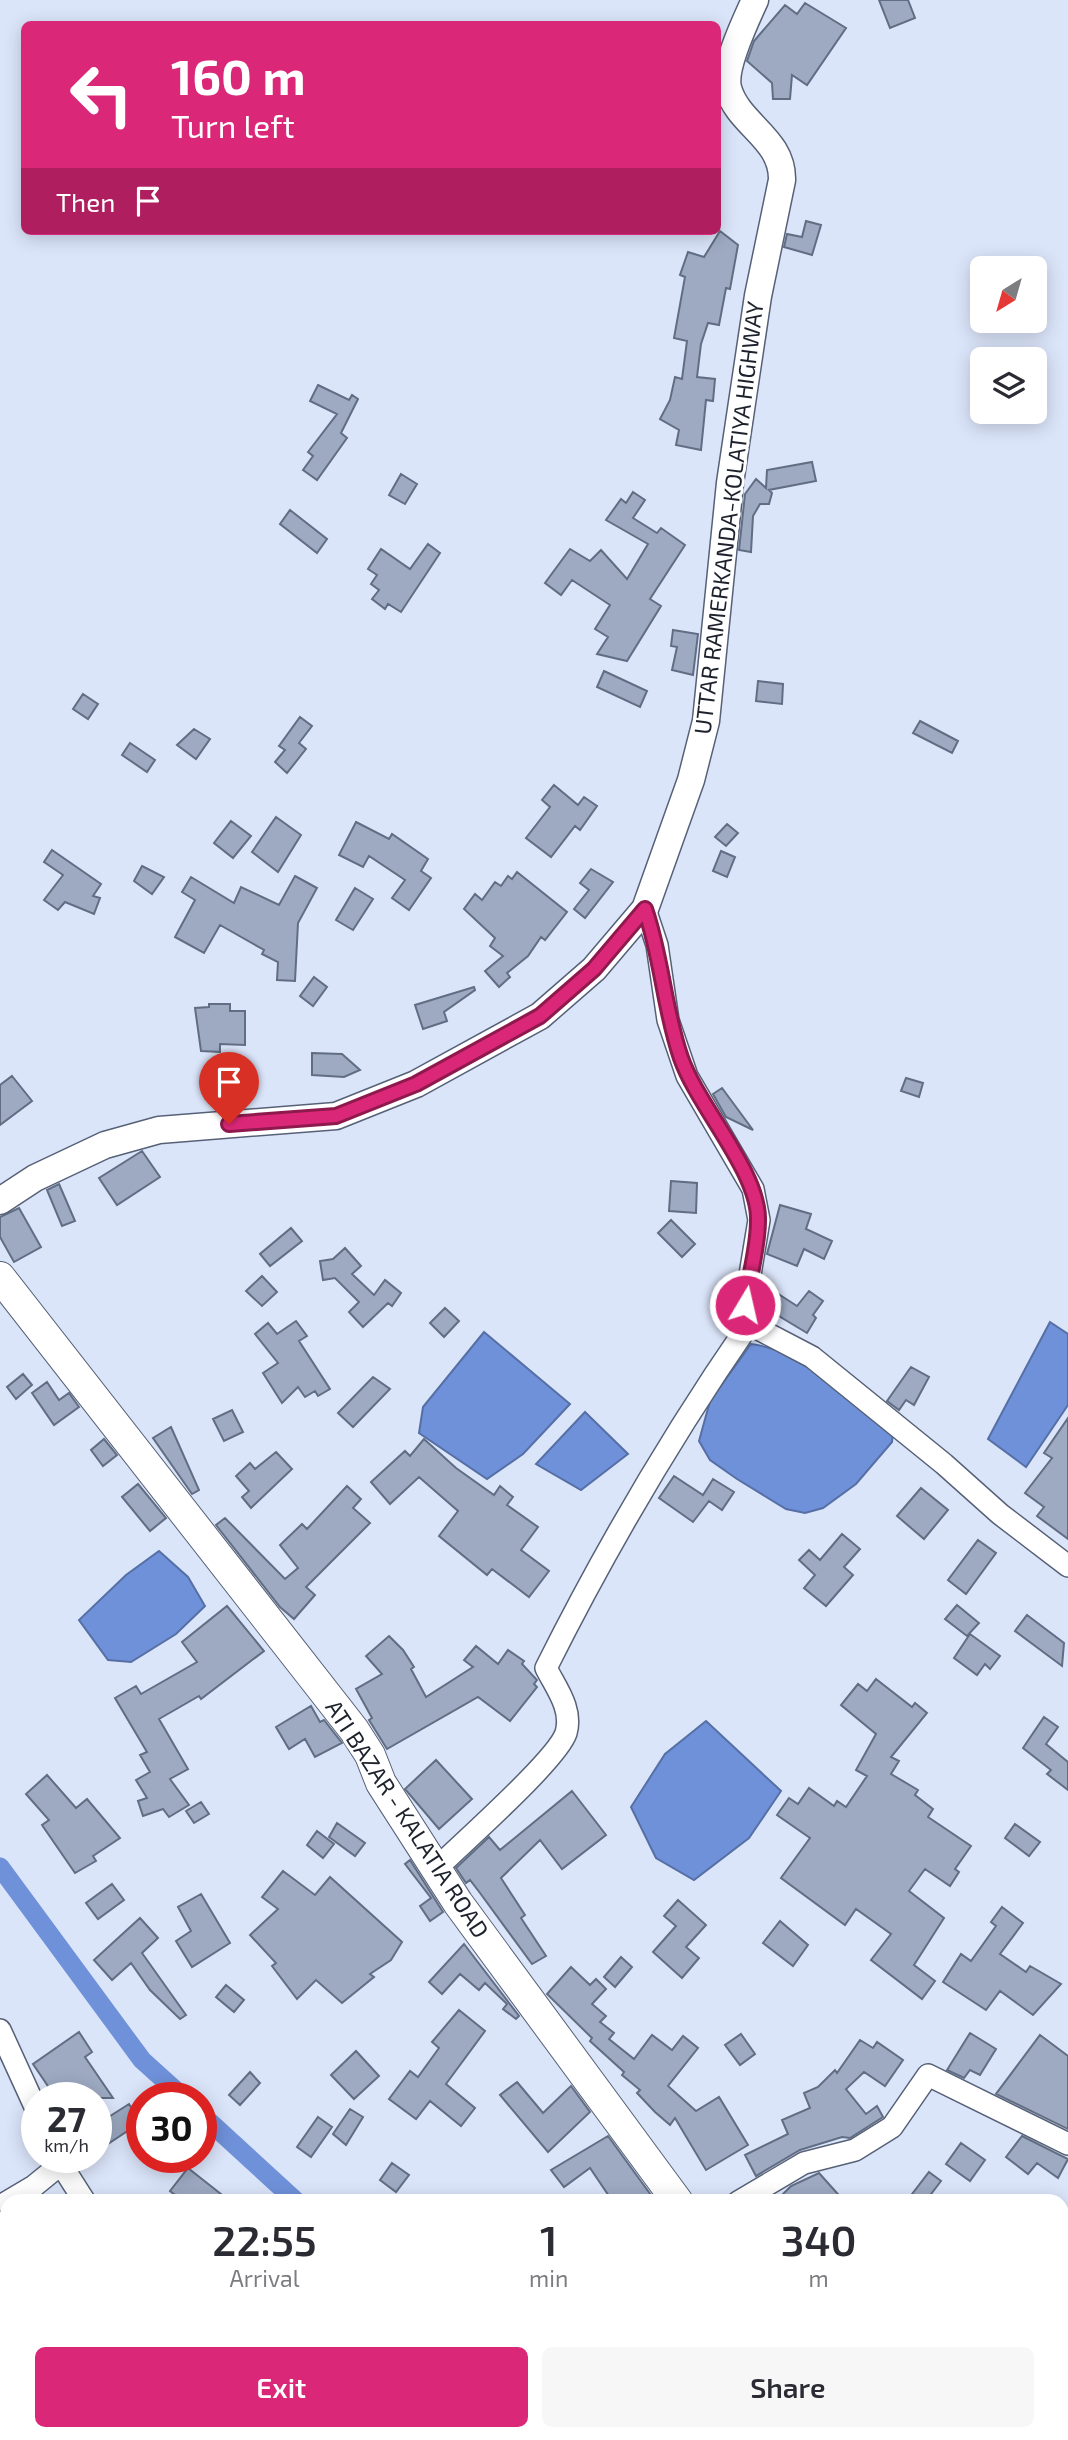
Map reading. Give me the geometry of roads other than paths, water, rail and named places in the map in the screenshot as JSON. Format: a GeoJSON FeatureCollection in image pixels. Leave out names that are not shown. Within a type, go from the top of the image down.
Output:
{"type":"FeatureCollection","features":[{"type":"Feature","properties":{"kind":"main road","name":"ATI BAZAR - KALATIA ROAD"},"geometry":{"type":"LineString","coordinates":[[0,1277],[354,1730],[370,1755],[381,1783],[436,1869],[672,2194]]}},
{"type":"Feature","properties":{"kind":"street","name":"UTTAR RAMERKANDA-KOLATIYA HIGHWAY"},"geometry":{"type":"LineString","coordinates":[[0,1202],[35,1178],[105,1145],[159,1130],[336,1116],[416,1084],[540,1016],[594,969],[645,909],[691,780],[706,721],[730,483],[758,296],[782,180],[782,161],[736,105],[728,88],[727,77],[737,43],[755,0]]}},
{"type":"Feature","properties":{"kind":"street"},"geometry":{"type":"LineString","coordinates":[[436,1869],[532,1775],[566,1733],[567,1708],[546,1668],[615,1534],[683,1419],[749,1324],[745,1305],[758,1220],[753,1189],[687,1076],[668,1020],[657,945],[645,909]]}},
{"type":"Feature","properties":{"kind":"street"},"geometry":{"type":"LineString","coordinates":[[749,1324],[812,1357],[1000,1514],[1068,1566]]}},
{"type":"Feature","properties":{"kind":"street"},"geometry":{"type":"LineString","coordinates":[[0,2030],[24,2082]]}},
{"type":"Feature","properties":{"kind":"street"},"geometry":{"type":"LineString","coordinates":[[752,2194],[804,2163],[855,2150],[892,2127],[928,2076],[1068,2144]]}},
{"type":"Feature","properties":{"kind":"street"},"geometry":{"type":"LineString","coordinates":[[20,2194],[34,2186],[47,2173]]}},
{"type":"Feature","properties":{"kind":"street"},"geometry":{"type":"LineString","coordinates":[[67,2173],[80,2194]]}},
{"type":"Feature","properties":{"kind":"water"},"geometry":{"type":"Polygon","coordinates":[[[1050,1322],[1068,1334],[1068,1405],[1026,1467],[988,1439],[1050,1322]]]}},
{"type":"Feature","properties":{"kind":"water"},"geometry":{"type":"Polygon","coordinates":[[[484,1332],[570,1404],[523,1454],[487,1479],[419,1433],[423,1407],[484,1332]]]}},
{"type":"Feature","properties":{"kind":"water"},"geometry":{"type":"Polygon","coordinates":[[[751,1344],[771,1348],[810,1366],[893,1433],[892,1442],[856,1484],[823,1508],[805,1513],[786,1509],[710,1460],[699,1441],[710,1401],[751,1344]]]}},
{"type":"Feature","properties":{"kind":"water"},"geometry":{"type":"Polygon","coordinates":[[[585,1412],[628,1454],[581,1490],[536,1464],[585,1412]]]}},
{"type":"Feature","properties":{"kind":"water"},"geometry":{"type":"Polygon","coordinates":[[[159,1551],[188,1577],[205,1606],[176,1634],[131,1662],[108,1660],[79,1620],[126,1575],[159,1551]]]}},
{"type":"Feature","properties":{"kind":"water"},"geometry":{"type":"Polygon","coordinates":[[[706,1721],[781,1791],[749,1838],[694,1880],[656,1858],[631,1807],[665,1754],[706,1721]]]}},
{"type":"Feature","properties":{"kind":"waterway"},"geometry":{"type":"LineString","coordinates":[[0,1867],[142,2060],[166,2082]]}},
{"type":"Feature","properties":{"kind":"waterway"},"geometry":{"type":"LineString","coordinates":[[217,2129],[288,2194]]}}]}
